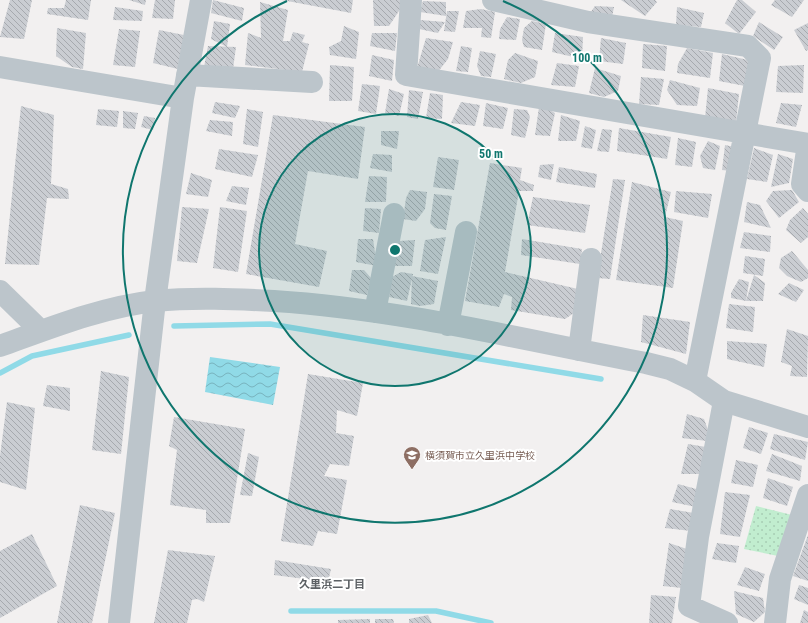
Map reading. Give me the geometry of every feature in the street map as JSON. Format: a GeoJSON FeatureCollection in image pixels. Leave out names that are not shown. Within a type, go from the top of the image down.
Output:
{"type":"FeatureCollection","features":[{"type":"Feature","properties":{"kind":"street"},"geometry":{"type":"LineString","coordinates":[[119,623],[155,301],[183,98],[201,0]]}},
{"type":"Feature","properties":{"kind":"street"},"geometry":{"type":"LineString","coordinates":[[411,0],[406,75],[808,144],[802,184],[808,191]]}},
{"type":"Feature","properties":{"kind":"street"},"geometry":{"type":"LineString","coordinates":[[493,0],[588,22],[748,46],[760,58],[746,134],[695,380]]}},
{"type":"Feature","properties":{"kind":"street"},"geometry":{"type":"LineString","coordinates":[[0,67],[183,98]]}},
{"type":"Feature","properties":{"kind":"street"},"geometry":{"type":"LineString","coordinates":[[187,75],[312,82]]}},
{"type":"Feature","properties":{"kind":"street"},"geometry":{"type":"LineString","coordinates":[[375,312],[394,214]]}},
{"type":"Feature","properties":{"kind":"street"},"geometry":{"type":"LineString","coordinates":[[448,325],[466,232]]}},
{"type":"Feature","properties":{"kind":"street"},"geometry":{"type":"LineString","coordinates":[[578,350],[591,259]]}},
{"type":"Feature","properties":{"kind":"street"},"geometry":{"type":"LineString","coordinates":[[0,291],[41,331]]}},
{"type":"Feature","properties":{"kind":"street"},"geometry":{"type":"LineString","coordinates":[[0,346],[106,310],[155,301],[219,298],[320,304],[448,325],[658,366],[670,369],[695,380],[724,401],[808,426]]}},
{"type":"Feature","properties":{"kind":"street"},"geometry":{"type":"LineString","coordinates":[[724,401],[698,537],[689,606],[727,623]]}},
{"type":"Feature","properties":{"kind":"street"},"geometry":{"type":"LineString","coordinates":[[775,623],[780,579],[808,495]]}},
{"type":"Feature","properties":{"kind":"green space"},"geometry":{"type":"Polygon","coordinates":[[[756,506],[796,516],[783,557],[744,549],[756,506]]]}},
{"type":"Feature","properties":{"kind":"water"},"geometry":{"type":"Polygon","coordinates":[[[210,357],[280,367],[273,405],[205,392],[210,357]]]}},
{"type":"Feature","properties":{"kind":"building"},"geometry":{"type":"Polygon","coordinates":[[[10,0],[32,0],[24,39],[0,37],[10,0]]]}},
{"type":"Feature","properties":{"kind":"building"},"geometry":{"type":"Polygon","coordinates":[[[66,0],[91,0],[88,20],[47,14],[48,8],[64,8],[66,0]]]}},
{"type":"Feature","properties":{"kind":"building"},"geometry":{"type":"Polygon","coordinates":[[[129,0],[146,0],[145,5],[129,0]]]}},
{"type":"Feature","properties":{"kind":"building"},"geometry":{"type":"Polygon","coordinates":[[[155,0],[175,0],[173,19],[152,18],[155,0]]]}},
{"type":"Feature","properties":{"kind":"building"},"geometry":{"type":"Polygon","coordinates":[[[213,0],[244,8],[242,21],[211,13],[213,0]]]}},
{"type":"Feature","properties":{"kind":"building"},"geometry":{"type":"Polygon","coordinates":[[[282,0],[353,0],[351,13],[282,0]]]}},
{"type":"Feature","properties":{"kind":"building"},"geometry":{"type":"Polygon","coordinates":[[[373,0],[402,0],[401,8],[389,26],[374,26],[373,0]]]}},
{"type":"Feature","properties":{"kind":"building"},"geometry":{"type":"Polygon","coordinates":[[[621,0],[655,0],[657,2],[645,16],[621,0]]]}},
{"type":"Feature","properties":{"kind":"building"},"geometry":{"type":"Polygon","coordinates":[[[737,0],[742,0],[756,12],[739,34],[725,23],[737,0]]]}},
{"type":"Feature","properties":{"kind":"building"},"geometry":{"type":"Polygon","coordinates":[[[775,0],[804,0],[792,17],[771,5],[775,0]]]}},
{"type":"Feature","properties":{"kind":"building"},"geometry":{"type":"Polygon","coordinates":[[[423,1],[446,2],[446,16],[420,12],[423,1]]]}},
{"type":"Feature","properties":{"kind":"building"},"geometry":{"type":"Polygon","coordinates":[[[260,2],[288,10],[283,41],[290,41],[293,32],[305,35],[302,42],[309,44],[302,72],[245,65],[248,33],[261,38],[260,2]]]}},
{"type":"Feature","properties":{"kind":"building"},"geometry":{"type":"Polygon","coordinates":[[[595,6],[614,7],[612,17],[588,16],[595,6]]]}},
{"type":"Feature","properties":{"kind":"building"},"geometry":{"type":"Polygon","coordinates":[[[115,7],[143,11],[142,21],[113,20],[115,7]]]}},
{"type":"Feature","properties":{"kind":"building"},"geometry":{"type":"Polygon","coordinates":[[[677,7],[704,13],[701,27],[676,25],[677,7]]]}},
{"type":"Feature","properties":{"kind":"building"},"geometry":{"type":"Polygon","coordinates":[[[481,9],[495,12],[491,38],[481,37],[482,28],[463,28],[466,11],[481,9]]]}},
{"type":"Feature","properties":{"kind":"building"},"geometry":{"type":"Polygon","coordinates":[[[447,11],[459,11],[455,32],[444,31],[447,11]]]}},
{"type":"Feature","properties":{"kind":"building"},"geometry":{"type":"Polygon","coordinates":[[[507,17],[520,19],[516,40],[499,39],[500,29],[507,17]]]}},
{"type":"Feature","properties":{"kind":"building"},"geometry":{"type":"Polygon","coordinates":[[[420,20],[445,22],[438,33],[419,29],[420,20]]]}},
{"type":"Feature","properties":{"kind":"building"},"geometry":{"type":"Polygon","coordinates":[[[214,21],[230,24],[227,47],[211,39],[214,21]]]}},
{"type":"Feature","properties":{"kind":"building"},"geometry":{"type":"Polygon","coordinates":[[[532,21],[546,24],[542,50],[524,47],[522,40],[524,28],[532,21]]]}},
{"type":"Feature","properties":{"kind":"building"},"geometry":{"type":"Polygon","coordinates":[[[759,22],[783,37],[774,50],[753,36],[759,22]]]}},
{"type":"Feature","properties":{"kind":"building"},"geometry":{"type":"Polygon","coordinates":[[[808,23],[808,50],[806,51],[794,30],[808,23]]]}},
{"type":"Feature","properties":{"kind":"building"},"geometry":{"type":"Polygon","coordinates":[[[344,26],[359,32],[356,59],[330,55],[329,47],[341,41],[344,26]]]}},
{"type":"Feature","properties":{"kind":"building"},"geometry":{"type":"Polygon","coordinates":[[[57,28],[86,33],[83,69],[72,67],[56,56],[57,28]]]}},
{"type":"Feature","properties":{"kind":"building"},"geometry":{"type":"Polygon","coordinates":[[[119,29],[140,31],[135,67],[113,65],[119,29]]]}},
{"type":"Feature","properties":{"kind":"building"},"geometry":{"type":"Polygon","coordinates":[[[159,30],[184,35],[178,69],[153,63],[159,30]]]}},
{"type":"Feature","properties":{"kind":"building"},"geometry":{"type":"Polygon","coordinates":[[[372,33],[397,33],[395,51],[370,46],[372,33]]]}},
{"type":"Feature","properties":{"kind":"building"},"geometry":{"type":"Polygon","coordinates":[[[555,33],[583,37],[582,59],[552,52],[555,33]]]}},
{"type":"Feature","properties":{"kind":"building"},"geometry":{"type":"Polygon","coordinates":[[[426,38],[453,42],[448,59],[437,73],[417,68],[426,38]]]}},
{"type":"Feature","properties":{"kind":"building"},"geometry":{"type":"Polygon","coordinates":[[[601,38],[626,43],[623,64],[599,61],[601,38]]]}},
{"type":"Feature","properties":{"kind":"building"},"geometry":{"type":"Polygon","coordinates":[[[643,44],[667,46],[665,71],[642,68],[643,44]]]}},
{"type":"Feature","properties":{"kind":"building"},"geometry":{"type":"Polygon","coordinates":[[[208,46],[236,47],[233,69],[204,67],[208,46]]]}},
{"type":"Feature","properties":{"kind":"building"},"geometry":{"type":"Polygon","coordinates":[[[461,46],[472,48],[468,72],[456,71],[461,46]]]}},
{"type":"Feature","properties":{"kind":"building"},"geometry":{"type":"Polygon","coordinates":[[[687,48],[713,53],[710,78],[677,73],[678,64],[687,48]]]}},
{"type":"Feature","properties":{"kind":"building"},"geometry":{"type":"Polygon","coordinates":[[[480,51],[496,54],[491,77],[481,76],[477,66],[480,51]]]}},
{"type":"Feature","properties":{"kind":"building"},"geometry":{"type":"Polygon","coordinates":[[[515,53],[538,61],[535,77],[521,83],[504,79],[508,60],[515,53]]]}},
{"type":"Feature","properties":{"kind":"building"},"geometry":{"type":"Polygon","coordinates":[[[722,54],[752,61],[745,86],[719,81],[722,54]]]}},
{"type":"Feature","properties":{"kind":"building"},"geometry":{"type":"Polygon","coordinates":[[[372,55],[394,60],[392,81],[369,76],[372,55]]]}},
{"type":"Feature","properties":{"kind":"building"},"geometry":{"type":"Polygon","coordinates":[[[557,63],[579,66],[575,87],[551,85],[557,63]]]}},
{"type":"Feature","properties":{"kind":"building"},"geometry":{"type":"Polygon","coordinates":[[[330,65],[354,67],[352,101],[329,101],[330,65]]]}},
{"type":"Feature","properties":{"kind":"building"},"geometry":{"type":"Polygon","coordinates":[[[804,65],[803,93],[776,92],[778,66],[804,65]]]}},
{"type":"Feature","properties":{"kind":"building"},"geometry":{"type":"Polygon","coordinates":[[[595,68],[621,76],[618,91],[604,97],[589,93],[595,68]]]}},
{"type":"Feature","properties":{"kind":"building"},"geometry":{"type":"Polygon","coordinates":[[[641,77],[664,79],[659,105],[639,104],[641,77]]]}},
{"type":"Feature","properties":{"kind":"building"},"geometry":{"type":"Polygon","coordinates":[[[670,80],[700,88],[697,106],[677,105],[667,90],[670,80]]]}},
{"type":"Feature","properties":{"kind":"building"},"geometry":{"type":"Polygon","coordinates":[[[362,84],[380,86],[376,114],[358,111],[362,84]]]}},
{"type":"Feature","properties":{"kind":"building"},"geometry":{"type":"Polygon","coordinates":[[[708,88],[739,94],[736,122],[705,118],[708,88]]]}},
{"type":"Feature","properties":{"kind":"building"},"geometry":{"type":"Polygon","coordinates":[[[389,89],[404,94],[399,116],[385,113],[389,89]]]}},
{"type":"Feature","properties":{"kind":"building"},"geometry":{"type":"Polygon","coordinates":[[[409,90],[423,92],[418,119],[407,117],[409,90]]]}},
{"type":"Feature","properties":{"kind":"building"},"geometry":{"type":"Polygon","coordinates":[[[430,93],[443,95],[442,119],[426,118],[430,93]]]}},
{"type":"Feature","properties":{"kind":"building"},"geometry":{"type":"Polygon","coordinates":[[[215,102],[240,106],[235,118],[212,113],[215,102]]]}},
{"type":"Feature","properties":{"kind":"building"},"geometry":{"type":"Polygon","coordinates":[[[461,102],[480,105],[475,126],[451,123],[461,102]]]}},
{"type":"Feature","properties":{"kind":"building"},"geometry":{"type":"Polygon","coordinates":[[[486,103],[508,108],[503,129],[483,126],[486,103]]]}},
{"type":"Feature","properties":{"kind":"building"},"geometry":{"type":"Polygon","coordinates":[[[781,103],[802,105],[796,127],[776,123],[781,103]]]}},
{"type":"Feature","properties":{"kind":"building"},"geometry":{"type":"Polygon","coordinates":[[[21,106],[54,115],[51,184],[68,189],[69,199],[47,198],[39,265],[5,264],[21,106]]]}},
{"type":"Feature","properties":{"kind":"building"},"geometry":{"type":"Polygon","coordinates":[[[539,107],[546,108],[555,113],[550,136],[535,135],[539,107]]]}},
{"type":"Feature","properties":{"kind":"building"},"geometry":{"type":"Polygon","coordinates":[[[98,109],[119,111],[117,127],[96,125],[98,109]]]}},
{"type":"Feature","properties":{"kind":"building"},"geometry":{"type":"Polygon","coordinates":[[[247,109],[263,112],[258,147],[243,144],[247,109]]]}},
{"type":"Feature","properties":{"kind":"building"},"geometry":{"type":"Polygon","coordinates":[[[514,109],[527,110],[530,117],[525,138],[511,135],[514,109]]]}},
{"type":"Feature","properties":{"kind":"building"},"geometry":{"type":"Polygon","coordinates":[[[123,111],[138,113],[135,129],[123,128],[123,111]]]}},
{"type":"Feature","properties":{"kind":"building"},"geometry":{"type":"Polygon","coordinates":[[[273,115],[365,127],[358,179],[308,171],[295,244],[327,251],[319,287],[246,274],[273,115]]]}},
{"type":"Feature","properties":{"kind":"building"},"geometry":{"type":"Polygon","coordinates":[[[561,115],[580,121],[576,141],[558,141],[561,115]]]}},
{"type":"Feature","properties":{"kind":"building"},"geometry":{"type":"Polygon","coordinates":[[[144,116],[155,118],[153,130],[141,127],[144,116]]]}},
{"type":"Feature","properties":{"kind":"building"},"geometry":{"type":"Polygon","coordinates":[[[210,120],[233,122],[232,136],[206,131],[210,120]]]}},
{"type":"Feature","properties":{"kind":"building"},"geometry":{"type":"Polygon","coordinates":[[[585,126],[596,130],[592,149],[581,147],[585,126]]]}},
{"type":"Feature","properties":{"kind":"building"},"geometry":{"type":"Polygon","coordinates":[[[619,128],[671,137],[667,159],[617,151],[619,128]]]}},
{"type":"Feature","properties":{"kind":"building"},"geometry":{"type":"Polygon","coordinates":[[[602,129],[612,130],[609,152],[597,151],[602,129]]]}},
{"type":"Feature","properties":{"kind":"building"},"geometry":{"type":"Polygon","coordinates":[[[381,131],[399,131],[397,149],[381,145],[381,131]]]}},
{"type":"Feature","properties":{"kind":"building"},"geometry":{"type":"Polygon","coordinates":[[[678,138],[696,142],[692,167],[675,165],[678,138]]]}},
{"type":"Feature","properties":{"kind":"building"},"geometry":{"type":"Polygon","coordinates":[[[708,141],[720,146],[715,170],[703,168],[700,156],[708,141]]]}},
{"type":"Feature","properties":{"kind":"building"},"geometry":{"type":"Polygon","coordinates":[[[725,145],[734,147],[731,171],[722,170],[725,145]]]}},
{"type":"Feature","properties":{"kind":"building"},"geometry":{"type":"Polygon","coordinates":[[[754,148],[773,155],[767,182],[747,179],[754,148]]]}},
{"type":"Feature","properties":{"kind":"building"},"geometry":{"type":"Polygon","coordinates":[[[219,149],[258,155],[252,177],[215,169],[219,149]]]}},
{"type":"Feature","properties":{"kind":"building"},"geometry":{"type":"Polygon","coordinates":[[[373,154],[392,155],[392,172],[370,168],[373,154]]]}},
{"type":"Feature","properties":{"kind":"building"},"geometry":{"type":"Polygon","coordinates":[[[778,154],[793,159],[789,183],[771,187],[778,154]]]}},
{"type":"Feature","properties":{"kind":"building"},"geometry":{"type":"Polygon","coordinates":[[[438,157],[459,160],[454,190],[433,187],[438,157]]]}},
{"type":"Feature","properties":{"kind":"building"},"geometry":{"type":"Polygon","coordinates":[[[490,163],[522,168],[520,180],[534,185],[533,191],[519,191],[505,272],[578,289],[574,313],[565,319],[511,310],[512,297],[504,294],[499,307],[465,301],[490,163]]]}},
{"type":"Feature","properties":{"kind":"building"},"geometry":{"type":"Polygon","coordinates":[[[554,164],[551,180],[538,177],[540,165],[554,164]]]}},
{"type":"Feature","properties":{"kind":"building"},"geometry":{"type":"Polygon","coordinates":[[[559,167],[597,174],[595,188],[556,182],[559,167]]]}},
{"type":"Feature","properties":{"kind":"building"},"geometry":{"type":"Polygon","coordinates":[[[191,173],[212,180],[208,197],[186,194],[191,173]]]}},
{"type":"Feature","properties":{"kind":"building"},"geometry":{"type":"Polygon","coordinates":[[[369,176],[387,177],[386,202],[365,202],[369,176]]]}},
{"type":"Feature","properties":{"kind":"building"},"geometry":{"type":"Polygon","coordinates":[[[613,179],[625,180],[610,279],[597,278],[613,179]]]}},
{"type":"Feature","properties":{"kind":"building"},"geometry":{"type":"Polygon","coordinates":[[[632,182],[671,192],[665,217],[683,221],[673,288],[616,280],[632,182]]]}},
{"type":"Feature","properties":{"kind":"building"},"geometry":{"type":"Polygon","coordinates":[[[232,186],[249,188],[246,205],[226,201],[232,186]]]}},
{"type":"Feature","properties":{"kind":"building"},"geometry":{"type":"Polygon","coordinates":[[[410,190],[427,192],[425,209],[416,221],[403,219],[406,198],[410,190]]]}},
{"type":"Feature","properties":{"kind":"building"},"geometry":{"type":"Polygon","coordinates":[[[792,190],[799,202],[779,218],[766,201],[773,191],[792,190]]]}},
{"type":"Feature","properties":{"kind":"building"},"geometry":{"type":"Polygon","coordinates":[[[676,191],[712,194],[708,218],[674,212],[676,191]]]}},
{"type":"Feature","properties":{"kind":"building"},"geometry":{"type":"Polygon","coordinates":[[[434,194],[452,196],[446,230],[435,228],[430,223],[434,194]]]}},
{"type":"Feature","properties":{"kind":"building"},"geometry":{"type":"Polygon","coordinates":[[[533,197],[590,205],[585,233],[527,225],[533,197]]]}},
{"type":"Feature","properties":{"kind":"building"},"geometry":{"type":"Polygon","coordinates":[[[747,202],[760,205],[771,228],[744,222],[747,202]]]}},
{"type":"Feature","properties":{"kind":"building"},"geometry":{"type":"Polygon","coordinates":[[[182,207],[209,209],[197,263],[177,261],[182,207]]]}},
{"type":"Feature","properties":{"kind":"building"},"geometry":{"type":"Polygon","coordinates":[[[220,207],[247,211],[238,272],[213,268],[220,207]]]}},
{"type":"Feature","properties":{"kind":"building"},"geometry":{"type":"Polygon","coordinates":[[[365,208],[381,209],[379,233],[363,231],[365,208]]]}},
{"type":"Feature","properties":{"kind":"building"},"geometry":{"type":"Polygon","coordinates":[[[803,208],[808,214],[808,237],[801,243],[786,230],[790,220],[803,208]]]}},
{"type":"Feature","properties":{"kind":"building"},"geometry":{"type":"Polygon","coordinates":[[[744,232],[771,236],[770,252],[740,248],[744,232]]]}},
{"type":"Feature","properties":{"kind":"building"},"geometry":{"type":"Polygon","coordinates":[[[446,237],[438,274],[420,271],[425,240],[446,237]]]}},
{"type":"Feature","properties":{"kind":"building"},"geometry":{"type":"Polygon","coordinates":[[[358,239],[373,239],[377,266],[356,262],[358,239]]]}},
{"type":"Feature","properties":{"kind":"building"},"geometry":{"type":"Polygon","coordinates":[[[522,239],[582,249],[580,264],[521,255],[522,239]]]}},
{"type":"Feature","properties":{"kind":"building"},"geometry":{"type":"Polygon","coordinates":[[[415,240],[412,266],[393,266],[399,241],[415,240]]]}},
{"type":"Feature","properties":{"kind":"building"},"geometry":{"type":"Polygon","coordinates":[[[792,251],[808,270],[808,278],[801,282],[787,276],[779,268],[781,258],[792,251]]]}},
{"type":"Feature","properties":{"kind":"building"},"geometry":{"type":"Polygon","coordinates":[[[745,256],[765,259],[763,276],[743,273],[745,256]]]}},
{"type":"Feature","properties":{"kind":"building"},"geometry":{"type":"Polygon","coordinates":[[[352,270],[364,270],[371,278],[367,295],[349,291],[352,270]]]}},
{"type":"Feature","properties":{"kind":"building"},"geometry":{"type":"Polygon","coordinates":[[[401,272],[413,274],[407,301],[389,297],[392,277],[401,272]]]}},
{"type":"Feature","properties":{"kind":"building"},"geometry":{"type":"Polygon","coordinates":[[[754,275],[765,283],[763,301],[746,301],[754,275]]]}},
{"type":"Feature","properties":{"kind":"building"},"geometry":{"type":"Polygon","coordinates":[[[412,276],[438,281],[434,304],[420,306],[411,304],[412,276]]]}},
{"type":"Feature","properties":{"kind":"building"},"geometry":{"type":"Polygon","coordinates":[[[739,279],[749,282],[746,301],[731,298],[731,293],[739,279]]]}},
{"type":"Feature","properties":{"kind":"building"},"geometry":{"type":"Polygon","coordinates":[[[789,283],[804,290],[796,302],[778,294],[789,283]]]}},
{"type":"Feature","properties":{"kind":"building"},"geometry":{"type":"Polygon","coordinates":[[[729,304],[755,307],[753,332],[726,328],[729,304]]]}},
{"type":"Feature","properties":{"kind":"building"},"geometry":{"type":"Polygon","coordinates":[[[643,315],[690,322],[686,354],[641,342],[643,315]]]}},
{"type":"Feature","properties":{"kind":"building"},"geometry":{"type":"Polygon","coordinates":[[[787,329],[808,336],[807,377],[790,376],[792,366],[781,362],[787,329]]]}},
{"type":"Feature","properties":{"kind":"building"},"geometry":{"type":"Polygon","coordinates":[[[727,341],[767,344],[764,367],[727,359],[727,341]]]}},
{"type":"Feature","properties":{"kind":"building"},"geometry":{"type":"Polygon","coordinates":[[[101,371],[129,377],[121,454],[92,450],[101,371]]]}},
{"type":"Feature","properties":{"kind":"building"},"geometry":{"type":"Polygon","coordinates":[[[308,374],[363,383],[357,416],[337,410],[336,433],[354,436],[349,466],[330,464],[324,476],[347,480],[337,534],[318,531],[313,546],[281,541],[308,374]]]}},
{"type":"Feature","properties":{"kind":"building"},"geometry":{"type":"Polygon","coordinates":[[[47,385],[70,388],[70,411],[43,406],[47,385]]]}},
{"type":"Feature","properties":{"kind":"building"},"geometry":{"type":"Polygon","coordinates":[[[7,402],[35,408],[26,490],[0,482],[0,456],[7,402]]]}},
{"type":"Feature","properties":{"kind":"building"},"geometry":{"type":"Polygon","coordinates":[[[687,414],[704,419],[708,430],[707,441],[682,438],[687,414]]]}},
{"type":"Feature","properties":{"kind":"building"},"geometry":{"type":"Polygon","coordinates":[[[174,417],[245,429],[230,523],[206,523],[206,510],[170,505],[177,450],[169,446],[174,417]]]}},
{"type":"Feature","properties":{"kind":"building"},"geometry":{"type":"Polygon","coordinates":[[[749,427],[768,433],[761,454],[743,448],[749,427]]]}},
{"type":"Feature","properties":{"kind":"building"},"geometry":{"type":"Polygon","coordinates":[[[774,434],[808,442],[805,460],[770,449],[774,434]]]}},
{"type":"Feature","properties":{"kind":"building"},"geometry":{"type":"Polygon","coordinates":[[[688,444],[706,447],[701,474],[681,474],[688,444]]]}},
{"type":"Feature","properties":{"kind":"building"},"geometry":{"type":"Polygon","coordinates":[[[248,453],[259,457],[252,496],[240,495],[248,453]]]}},
{"type":"Feature","properties":{"kind":"building"},"geometry":{"type":"Polygon","coordinates":[[[772,454],[802,466],[800,481],[766,471],[772,454]]]}},
{"type":"Feature","properties":{"kind":"building"},"geometry":{"type":"Polygon","coordinates":[[[736,460],[758,465],[753,487],[731,483],[736,460]]]}},
{"type":"Feature","properties":{"kind":"building"},"geometry":{"type":"Polygon","coordinates":[[[768,478],[793,487],[787,506],[763,498],[768,478]]]}},
{"type":"Feature","properties":{"kind":"building"},"geometry":{"type":"Polygon","coordinates":[[[678,484],[700,490],[696,507],[672,502],[678,484]]]}},
{"type":"Feature","properties":{"kind":"building"},"geometry":{"type":"Polygon","coordinates":[[[725,492],[750,495],[740,537],[720,534],[725,492]]]}},
{"type":"Feature","properties":{"kind":"building"},"geometry":{"type":"Polygon","coordinates":[[[80,505],[115,513],[92,623],[57,623],[80,505]]]}},
{"type":"Feature","properties":{"kind":"building"},"geometry":{"type":"Polygon","coordinates":[[[670,509],[694,513],[691,531],[665,528],[670,509]]]}},
{"type":"Feature","properties":{"kind":"building"},"geometry":{"type":"Polygon","coordinates":[[[32,534],[57,586],[0,618],[0,551],[32,534]]]}},
{"type":"Feature","properties":{"kind":"building"},"geometry":{"type":"Polygon","coordinates":[[[808,535],[808,581],[793,576],[808,535]]]}},
{"type":"Feature","properties":{"kind":"building"},"geometry":{"type":"Polygon","coordinates":[[[669,543],[690,550],[682,588],[663,586],[669,543]]]}},
{"type":"Feature","properties":{"kind":"building"},"geometry":{"type":"Polygon","coordinates":[[[717,543],[739,546],[736,563],[712,559],[717,543]]]}},
{"type":"Feature","properties":{"kind":"building"},"geometry":{"type":"Polygon","coordinates":[[[168,550],[215,556],[204,602],[197,599],[192,600],[187,623],[154,623],[168,550]]]}},
{"type":"Feature","properties":{"kind":"building"},"geometry":{"type":"Polygon","coordinates":[[[275,560],[331,569],[328,582],[274,575],[275,560]]]}},
{"type":"Feature","properties":{"kind":"building"},"geometry":{"type":"Polygon","coordinates":[[[745,567],[765,574],[759,591],[737,585],[745,567]]]}},
{"type":"Feature","properties":{"kind":"building"},"geometry":{"type":"Polygon","coordinates":[[[799,585],[808,588],[808,605],[794,599],[799,585]]]}},
{"type":"Feature","properties":{"kind":"building"},"geometry":{"type":"Polygon","coordinates":[[[734,591],[763,598],[765,612],[754,622],[736,614],[734,591]]]}},
{"type":"Feature","properties":{"kind":"building"},"geometry":{"type":"Polygon","coordinates":[[[651,595],[676,597],[672,623],[649,623],[651,595]]]}},
{"type":"Feature","properties":{"kind":"building"},"geometry":{"type":"Polygon","coordinates":[[[804,610],[808,612],[808,623],[800,623],[804,610]]]}},
{"type":"Feature","properties":{"kind":"building"},"geometry":{"type":"Polygon","coordinates":[[[428,615],[432,623],[409,623],[409,619],[428,615]]]}},
{"type":"Feature","properties":{"kind":"building"},"geometry":{"type":"Polygon","coordinates":[[[370,619],[370,623],[338,623],[338,620],[370,619]]]}},
{"type":"Feature","properties":{"kind":"building"},"geometry":{"type":"Polygon","coordinates":[[[375,619],[393,619],[394,623],[375,623],[375,619]]]}},
{"type":"Feature","properties":{"kind":"waterway"},"geometry":{"type":"LineString","coordinates":[[174,326],[270,324],[601,379]]}},
{"type":"Feature","properties":{"kind":"waterway"},"geometry":{"type":"LineString","coordinates":[[0,373],[32,356],[129,335]]}},
{"type":"Feature","properties":{"kind":"waterway"},"geometry":{"type":"LineString","coordinates":[[291,611],[436,611],[491,623]]}},
{"type":"Feature","properties":{"kind":"place","name":"横須賀市立久里浜中学校"},"geometry":{"type":"Point","coordinates":[412,470]}},
{"type":"Feature","properties":{"kind":"district","name":"久里浜二丁目"},"geometry":{"type":"Point","coordinates":[332,584]}}]}
